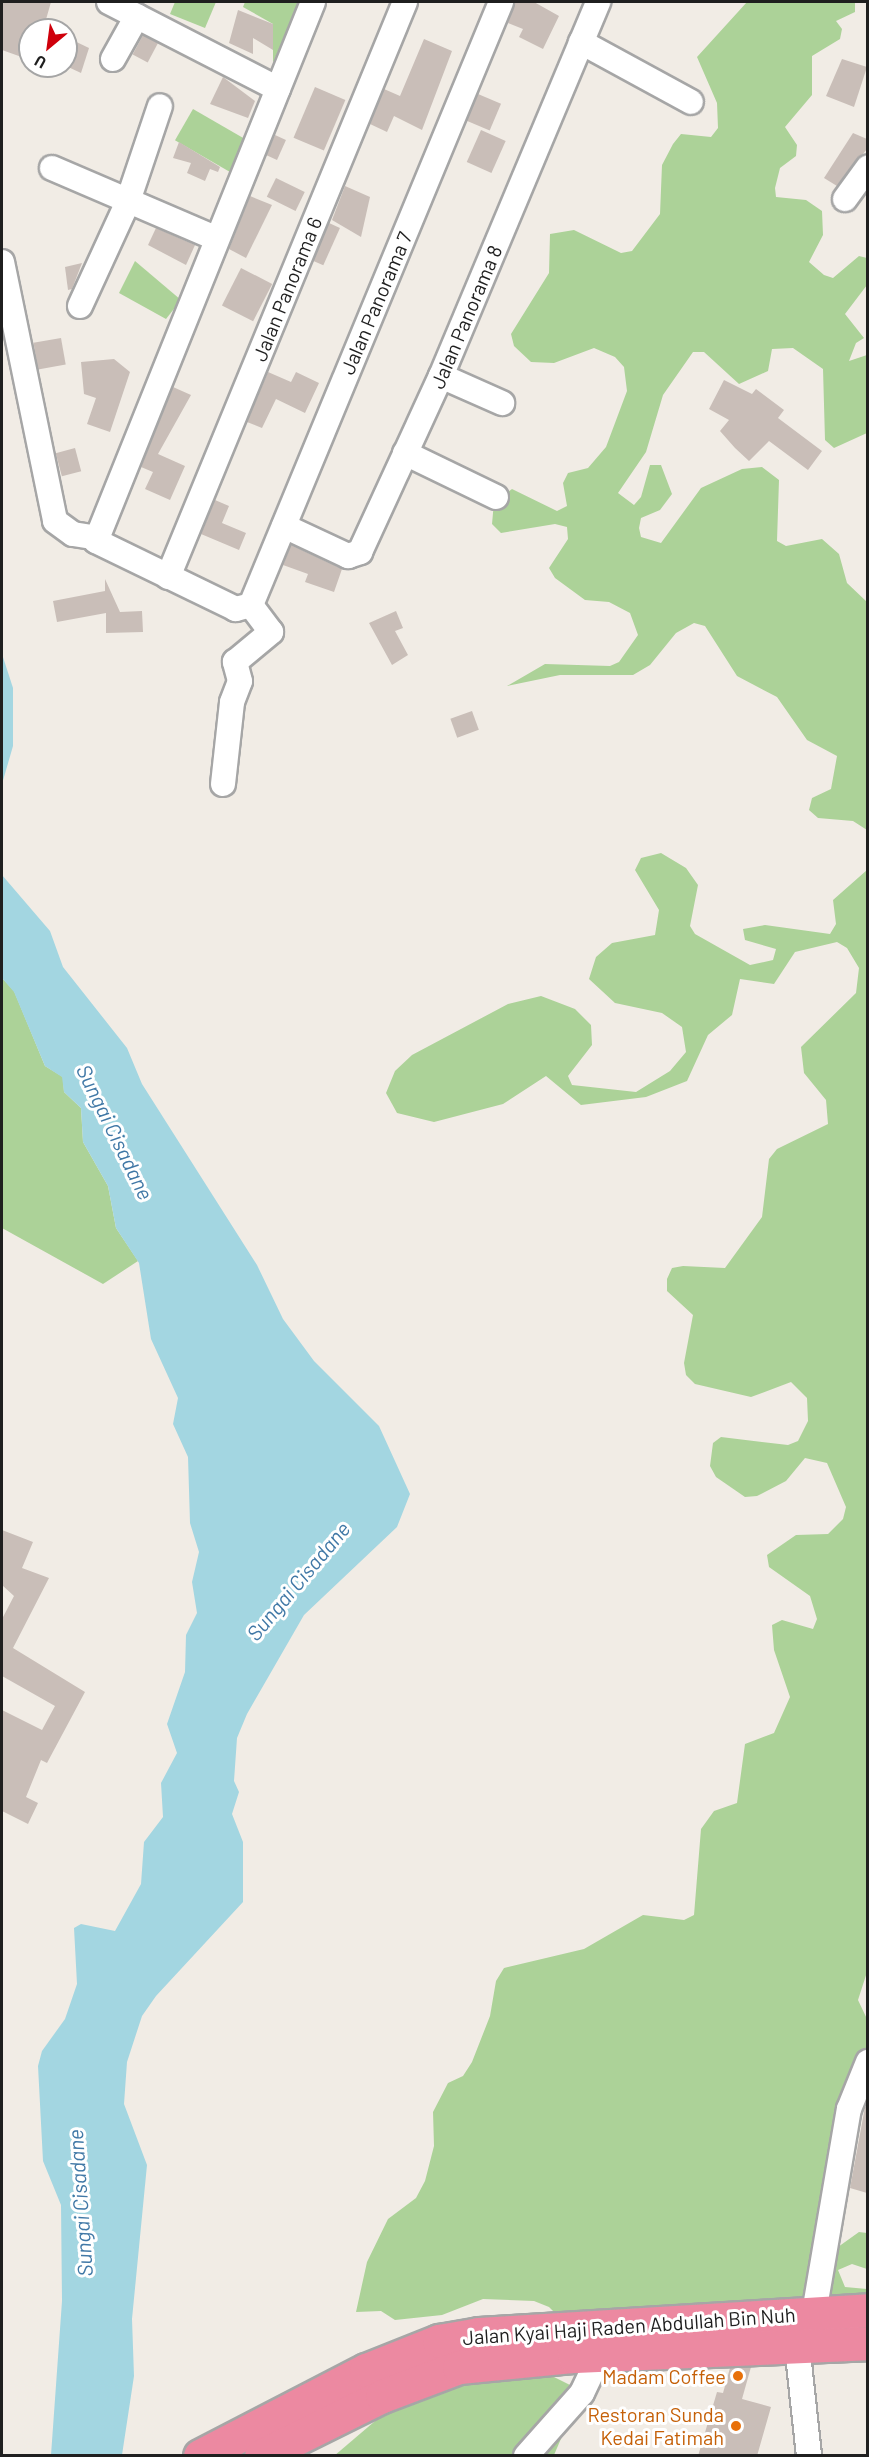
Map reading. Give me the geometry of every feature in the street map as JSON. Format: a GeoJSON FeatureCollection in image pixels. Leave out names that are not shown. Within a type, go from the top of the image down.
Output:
{"type":"FeatureCollection","features":[{"type":"Feature","properties":{"kind":"highway","name":"Jalan Kyai Haji Raden Abdullah Bin Nuh"},"geometry":{"type":"LineString","coordinates":[[261,2456],[439,2341],[479,2334],[867,2310]]}},
{"type":"Feature","properties":{"kind":"highway","name":"Jalan Kyai Haji Raden Abdullah Bin Nuh"},"geometry":{"type":"LineString","coordinates":[[200,2456],[374,2383],[459,2367],[600,2355],[867,2343]]}},
{"type":"Feature","properties":{"kind":"street"},"geometry":{"type":"LineString","coordinates":[[110,2],[278,89]]}},
{"type":"Feature","properties":{"kind":"street"},"geometry":{"type":"LineString","coordinates":[[223,784],[232,702],[240,681],[235,662],[271,632],[251,605],[236,609],[98,546],[98,538],[215,238],[313,2]]}},
{"type":"Feature","properties":{"kind":"street","name":"Jalan Panorama 6"},"geometry":{"type":"LineString","coordinates":[[168,577],[405,2]]}},
{"type":"Feature","properties":{"kind":"street","name":"Jalan Panorama 7"},"geometry":{"type":"LineString","coordinates":[[251,605],[501,2]]}},
{"type":"Feature","properties":{"kind":"street","name":"Jalan Panorama 8"},"geometry":{"type":"LineString","coordinates":[[284,526],[356,556],[441,376],[598,2]]}},
{"type":"Feature","properties":{"kind":"street"},"geometry":{"type":"LineString","coordinates":[[113,59],[137,16]]}},
{"type":"Feature","properties":{"kind":"street"},"geometry":{"type":"LineString","coordinates":[[580,42],[691,102]]}},
{"type":"Feature","properties":{"kind":"street"},"geometry":{"type":"LineString","coordinates":[[80,306],[127,204],[160,106]]}},
{"type":"Feature","properties":{"kind":"street"},"geometry":{"type":"LineString","coordinates":[[845,199],[867,167]]}},
{"type":"Feature","properties":{"kind":"street"},"geometry":{"type":"LineString","coordinates":[[51,168],[127,204],[215,238]]}},
{"type":"Feature","properties":{"kind":"street"},"geometry":{"type":"LineString","coordinates":[[2,262],[55,521],[73,534],[98,538]]}},
{"type":"Feature","properties":{"kind":"street"},"geometry":{"type":"LineString","coordinates":[[441,376],[502,403]]}},
{"type":"Feature","properties":{"kind":"street"},"geometry":{"type":"LineString","coordinates":[[405,453],[496,496]]}},
{"type":"Feature","properties":{"kind":"street"},"geometry":{"type":"LineString","coordinates":[[814,2313],[849,2109],[867,2062]]}},
{"type":"Feature","properties":{"kind":"street"},"geometry":{"type":"LineString","coordinates":[[797,2345],[809,2456]]}},
{"type":"Feature","properties":{"kind":"street"},"geometry":{"type":"LineString","coordinates":[[526,2456],[582,2393],[600,2355]]}},
{"type":"Feature","properties":{"kind":"green space"},"geometry":{"type":"Polygon","coordinates":[[[175,2],[216,2],[205,28],[170,14],[175,2]]]}},
{"type":"Feature","properties":{"kind":"green space"},"geometry":{"type":"Polygon","coordinates":[[[245,2],[299,2],[273,63],[273,24],[243,7],[245,2]]]}},
{"type":"Feature","properties":{"kind":"green space"},"geometry":{"type":"Polygon","coordinates":[[[747,2],[855,2],[855,12],[836,21],[842,29],[840,39],[812,56],[812,95],[785,127],[797,145],[796,156],[780,168],[775,188],[776,197],[806,200],[822,211],[823,235],[809,262],[824,275],[833,278],[859,256],[867,258],[867,285],[845,314],[864,338],[856,343],[849,361],[867,355],[867,433],[834,448],[825,440],[823,369],[793,348],[772,349],[768,371],[739,384],[704,352],[693,352],[663,395],[646,452],[618,493],[634,505],[641,497],[650,465],[661,465],[672,494],[660,510],[641,518],[639,528],[641,537],[661,543],[701,488],[742,469],[762,467],[779,480],[777,541],[786,546],[822,539],[839,554],[847,583],[867,602],[867,830],[853,821],[818,818],[809,810],[812,798],[831,789],[837,756],[807,740],[777,697],[737,676],[705,626],[694,623],[676,633],[650,665],[633,675],[560,675],[507,686],[545,664],[610,666],[619,662],[638,635],[630,613],[609,602],[585,600],[555,578],[549,568],[568,539],[567,527],[555,524],[501,533],[492,524],[494,502],[512,489],[557,511],[567,506],[563,483],[568,473],[588,468],[606,447],[627,391],[624,367],[615,357],[594,348],[554,363],[531,362],[514,346],[511,334],[549,273],[550,234],[574,230],[621,253],[632,251],[660,214],[662,165],[673,144],[681,134],[711,137],[718,128],[717,103],[697,57],[747,2]]]}},
{"type":"Feature","properties":{"kind":"green space"},"geometry":{"type":"Polygon","coordinates":[[[193,109],[248,141],[230,172],[175,140],[193,109]]]}},
{"type":"Feature","properties":{"kind":"green space"},"geometry":{"type":"Polygon","coordinates":[[[135,261],[181,300],[166,319],[119,293],[135,261]]]}},
{"type":"Feature","properties":{"kind":"green space"},"geometry":{"type":"Polygon","coordinates":[[[661,853],[686,868],[698,885],[690,926],[695,934],[750,965],[773,960],[776,949],[745,940],[743,929],[765,925],[830,934],[836,924],[833,900],[867,870],[868,1969],[858,2000],[867,2019],[868,2040],[826,2209],[838,2247],[859,2232],[867,2233],[867,2269],[852,2264],[838,2270],[845,2287],[867,2289],[867,2310],[573,2331],[549,2307],[534,2301],[483,2299],[442,2315],[395,2320],[381,2311],[356,2312],[367,2262],[388,2219],[416,2198],[425,2181],[434,2146],[433,2112],[448,2083],[463,2076],[472,2062],[490,2016],[496,1981],[504,1968],[584,1949],[643,1915],[684,1920],[694,1915],[701,1829],[714,1811],[737,1803],[745,1744],[774,1733],[790,1697],[774,1650],[772,1625],[782,1620],[813,1629],[817,1619],[810,1596],[769,1567],[767,1555],[796,1535],[828,1534],[843,1519],[846,1507],[827,1463],[805,1458],[786,1481],[757,1496],[745,1497],[716,1477],[710,1466],[713,1443],[721,1437],[788,1445],[798,1441],[808,1421],[807,1398],[791,1382],[751,1397],[695,1384],[686,1375],[684,1363],[693,1315],[667,1291],[667,1279],[672,1268],[683,1266],[725,1268],[762,1217],[769,1159],[777,1149],[828,1124],[826,1100],[804,1073],[801,1047],[856,993],[859,968],[847,948],[837,942],[795,952],[774,984],[740,979],[732,1015],[708,1035],[687,1081],[646,1097],[581,1105],[546,1076],[503,1104],[434,1122],[397,1113],[386,1093],[395,1071],[412,1055],[508,1004],[541,996],[575,1009],[591,1025],[592,1045],[568,1076],[572,1085],[636,1092],[670,1071],[686,1052],[682,1027],[662,1013],[615,1003],[589,979],[596,957],[612,943],[655,935],[659,910],[635,870],[641,858],[661,853]]]}},
{"type":"Feature","properties":{"kind":"green space"},"geometry":{"type":"Polygon","coordinates":[[[2,978],[14,991],[45,1066],[63,1077],[64,1092],[81,1108],[83,1142],[108,1186],[116,1228],[138,1261],[103,1284],[2,1228],[2,978]]]}},
{"type":"Feature","properties":{"kind":"green space"},"geometry":{"type":"Polygon","coordinates":[[[544,2372],[570,2385],[572,2413],[554,2455],[334,2456],[388,2410],[436,2382],[544,2372]]]}},
{"type":"Feature","properties":{"kind":"water"},"geometry":{"type":"Polygon","coordinates":[[[2,654],[13,688],[13,746],[2,784],[2,654]]]}},
{"type":"Feature","properties":{"kind":"water","name":"Sungai Cisadane"},"geometry":{"type":"Polygon","coordinates":[[[2,875],[50,931],[63,967],[127,1048],[142,1084],[257,1265],[283,1319],[314,1361],[379,1426],[410,1494],[397,1527],[304,1615],[247,1714],[237,1738],[234,1781],[239,1792],[232,1814],[243,1842],[243,1902],[156,1996],[142,2016],[127,2062],[124,2104],[147,2165],[132,2319],[134,2376],[122,2455],[51,2455],[62,2301],[61,2205],[43,2161],[38,2066],[42,2051],[65,2019],[77,1984],[74,1928],[81,1924],[115,1931],[141,1884],[144,1842],[163,1817],[161,1783],[177,1753],[167,1724],[185,1672],[186,1635],[197,1613],[192,1582],[199,1552],[190,1523],[188,1457],[173,1424],[178,1398],[151,1339],[139,1263],[116,1228],[108,1186],[83,1142],[81,1108],[64,1092],[62,1077],[45,1066],[14,992],[2,978],[2,875]]]}},
{"type":"Feature","properties":{"kind":"building"},"geometry":{"type":"Polygon","coordinates":[[[2,2],[51,2],[46,18],[18,18],[18,56],[2,50],[2,2]]]}},
{"type":"Feature","properties":{"kind":"building"},"geometry":{"type":"Polygon","coordinates":[[[515,2],[534,2],[559,16],[543,49],[519,37],[523,29],[508,23],[515,2]]]}},
{"type":"Feature","properties":{"kind":"building"},"geometry":{"type":"Polygon","coordinates":[[[238,10],[273,24],[273,50],[253,38],[253,54],[229,43],[238,10]]]}},
{"type":"Feature","properties":{"kind":"building"},"geometry":{"type":"Polygon","coordinates":[[[143,35],[158,43],[148,62],[133,54],[143,35]]]}},
{"type":"Feature","properties":{"kind":"building"},"geometry":{"type":"Polygon","coordinates":[[[424,39],[452,51],[422,130],[394,116],[387,132],[370,124],[384,89],[400,96],[424,39]]]}},
{"type":"Feature","properties":{"kind":"building"},"geometry":{"type":"Polygon","coordinates":[[[78,43],[89,48],[81,73],[78,72],[78,43]]]}},
{"type":"Feature","properties":{"kind":"building"},"geometry":{"type":"Polygon","coordinates":[[[842,59],[867,67],[854,107],[826,96],[842,59]]]}},
{"type":"Feature","properties":{"kind":"building"},"geometry":{"type":"Polygon","coordinates":[[[223,77],[255,101],[248,118],[210,104],[223,77]]]}},
{"type":"Feature","properties":{"kind":"building"},"geometry":{"type":"Polygon","coordinates":[[[315,87],[345,100],[324,151],[294,138],[315,87]]]}},
{"type":"Feature","properties":{"kind":"building"},"geometry":{"type":"Polygon","coordinates":[[[478,94],[501,104],[490,130],[467,121],[478,94]]]}},
{"type":"Feature","properties":{"kind":"building"},"geometry":{"type":"Polygon","coordinates":[[[481,130],[506,141],[491,173],[467,162],[481,130]]]}},
{"type":"Feature","properties":{"kind":"building"},"geometry":{"type":"Polygon","coordinates":[[[853,133],[867,139],[867,149],[837,186],[824,178],[853,133]]]}},
{"type":"Feature","properties":{"kind":"building"},"geometry":{"type":"Polygon","coordinates":[[[275,135],[286,140],[277,160],[266,155],[275,135]]]}},
{"type":"Feature","properties":{"kind":"building"},"geometry":{"type":"Polygon","coordinates":[[[179,142],[220,167],[218,172],[210,169],[205,181],[187,173],[191,163],[173,158],[179,142]]]}},
{"type":"Feature","properties":{"kind":"building"},"geometry":{"type":"Polygon","coordinates":[[[276,178],[305,192],[296,211],[267,197],[276,178]]]}},
{"type":"Feature","properties":{"kind":"building"},"geometry":{"type":"Polygon","coordinates":[[[345,186],[370,197],[361,237],[332,220],[345,186]]]}},
{"type":"Feature","properties":{"kind":"building"},"geometry":{"type":"Polygon","coordinates":[[[250,196],[272,205],[246,258],[229,249],[250,196]]]}},
{"type":"Feature","properties":{"kind":"building"},"geometry":{"type":"Polygon","coordinates":[[[329,223],[340,228],[323,265],[312,260],[329,223]]]}},
{"type":"Feature","properties":{"kind":"building"},"geometry":{"type":"Polygon","coordinates":[[[156,228],[195,245],[186,265],[148,245],[156,228]]]}},
{"type":"Feature","properties":{"kind":"building"},"geometry":{"type":"Polygon","coordinates":[[[82,263],[72,289],[68,290],[65,267],[82,263]]]}},
{"type":"Feature","properties":{"kind":"building"},"geometry":{"type":"Polygon","coordinates":[[[241,268],[272,284],[253,321],[222,305],[241,268]]]}},
{"type":"Feature","properties":{"kind":"building"},"geometry":{"type":"Polygon","coordinates":[[[61,338],[66,365],[38,369],[33,343],[61,338]]]}},
{"type":"Feature","properties":{"kind":"building"},"geometry":{"type":"Polygon","coordinates":[[[114,359],[130,372],[110,432],[87,424],[96,398],[84,394],[81,362],[114,359]]]}},
{"type":"Feature","properties":{"kind":"building"},"geometry":{"type":"Polygon","coordinates":[[[268,372],[291,382],[296,372],[319,383],[305,413],[276,399],[262,428],[247,422],[268,372]]]}},
{"type":"Feature","properties":{"kind":"building"},"geometry":{"type":"Polygon","coordinates":[[[724,380],[752,394],[756,389],[784,410],[778,418],[822,451],[808,470],[769,441],[749,461],[735,448],[720,431],[729,420],[709,409],[724,380]]]}},
{"type":"Feature","properties":{"kind":"building"},"geometry":{"type":"Polygon","coordinates":[[[173,387],[191,395],[158,454],[185,466],[170,500],[145,489],[153,472],[141,467],[173,387]]]}},
{"type":"Feature","properties":{"kind":"building"},"geometry":{"type":"Polygon","coordinates":[[[75,448],[81,471],[62,476],[56,453],[75,448]]]}},
{"type":"Feature","properties":{"kind":"building"},"geometry":{"type":"Polygon","coordinates":[[[215,500],[229,506],[222,523],[246,533],[239,550],[201,534],[215,500]]]}},
{"type":"Feature","properties":{"kind":"building"},"geometry":{"type":"Polygon","coordinates":[[[291,545],[342,569],[334,592],[305,582],[308,574],[283,565],[291,545]]]}},
{"type":"Feature","properties":{"kind":"building"},"geometry":{"type":"Polygon","coordinates":[[[105,579],[120,612],[142,611],[143,632],[106,633],[106,613],[57,622],[53,601],[105,591],[105,579]]]}},
{"type":"Feature","properties":{"kind":"building"},"geometry":{"type":"Polygon","coordinates":[[[396,611],[403,628],[395,631],[408,655],[392,665],[369,623],[396,611]]]}},
{"type":"Feature","properties":{"kind":"building"},"geometry":{"type":"Polygon","coordinates":[[[472,711],[479,730],[457,738],[450,719],[472,711]]]}},
{"type":"Feature","properties":{"kind":"building"},"geometry":{"type":"Polygon","coordinates":[[[2,1530],[33,1542],[22,1568],[49,1578],[13,1648],[85,1692],[47,1763],[41,1760],[26,1797],[38,1803],[28,1824],[2,1811],[2,1710],[42,1730],[55,1706],[2,1676],[2,1619],[14,1596],[2,1585],[2,1530]]]}},
{"type":"Feature","properties":{"kind":"building"},"geometry":{"type":"Polygon","coordinates":[[[865,2107],[867,2107],[867,2193],[850,2188],[865,2107]]]}},
{"type":"Feature","properties":{"kind":"building","name":"Restoran Sunda Kedai Fatimah"},"geometry":{"type":"Polygon","coordinates":[[[751,2367],[742,2399],[771,2407],[757,2456],[698,2456],[717,2392],[723,2393],[730,2368],[751,2367]]]}},
{"type":"Feature","properties":{"kind":"place","name":"Madam Coffee"},"geometry":{"type":"Point","coordinates":[738,2376]}},
{"type":"Feature","properties":{"kind":"place","name":"Restoran Sunda Kedai Fatimah"},"geometry":{"type":"Point","coordinates":[736,2426]}}]}
